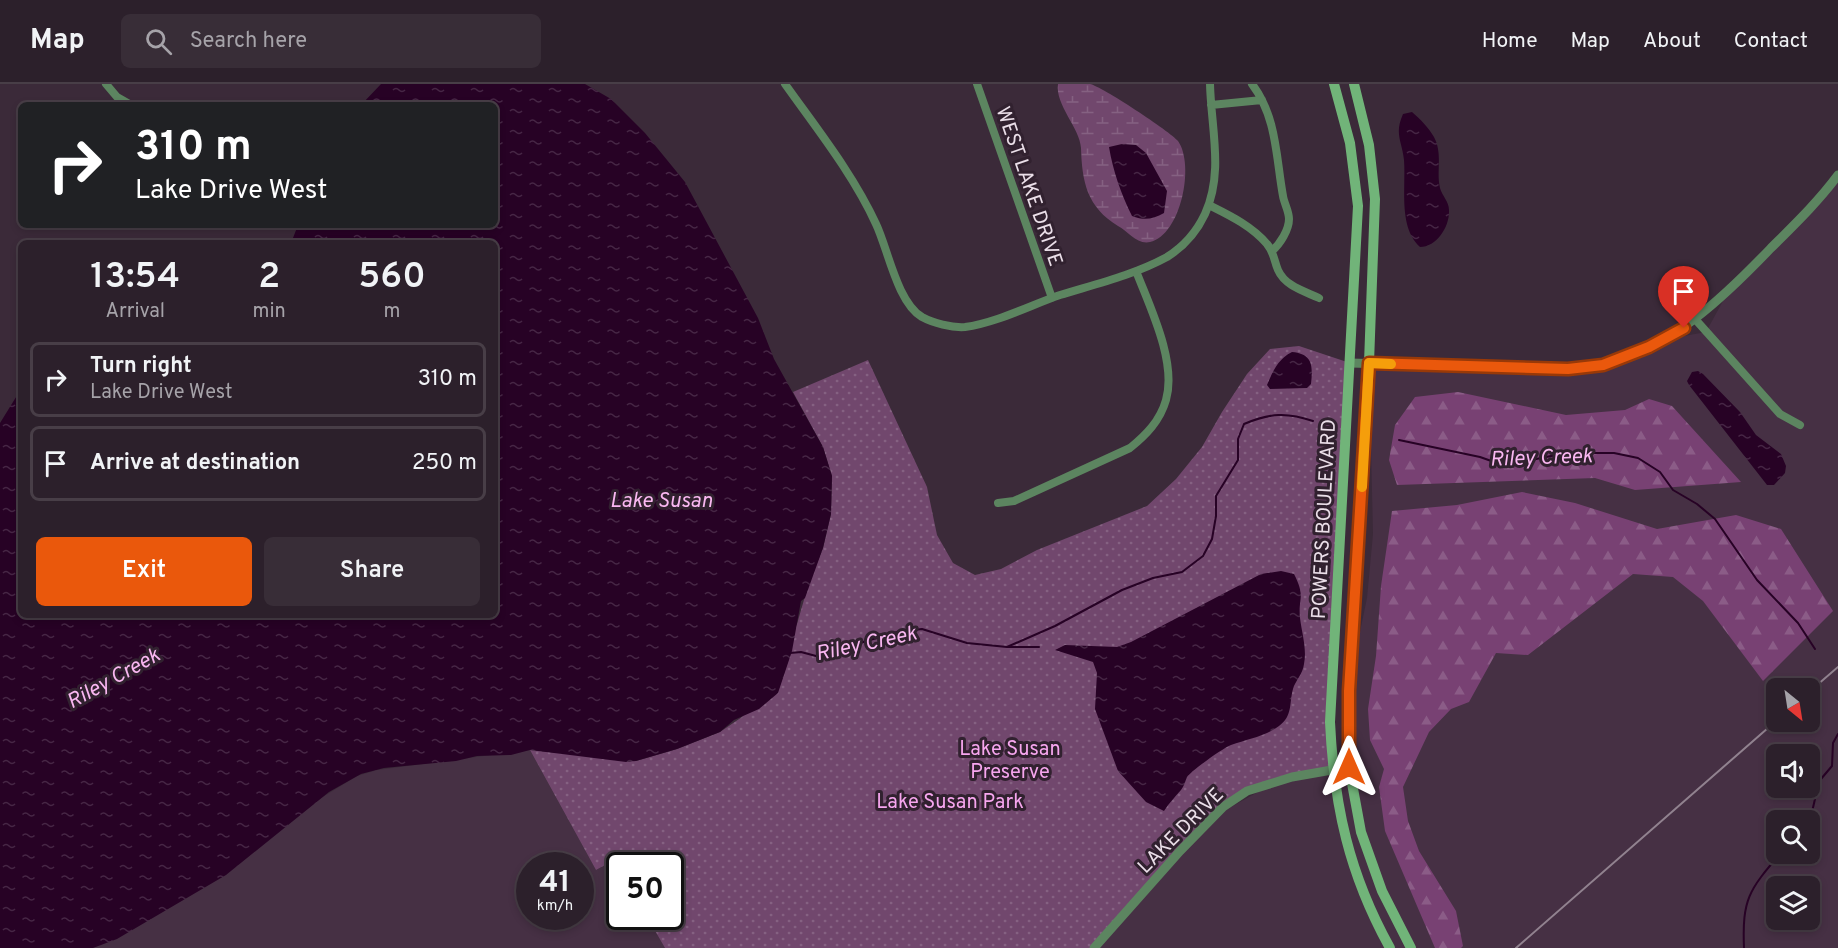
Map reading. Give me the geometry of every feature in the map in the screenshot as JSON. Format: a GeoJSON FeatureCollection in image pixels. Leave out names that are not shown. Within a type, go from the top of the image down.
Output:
{"type":"FeatureCollection","features":[{"type":"Feature","properties":{"kind":"main road","name":"POWERS BOULEVARD"},"geometry":{"type":"LineString","coordinates":[[1334,84],[1350,143],[1358,206],[1330,722],[1332,770],[1352,863],[1371,913],[1390,948]]}},
{"type":"Feature","properties":{"kind":"main road","name":"POWERS BOULEVARD"},"geometry":{"type":"LineString","coordinates":[[1354,84],[1369,145],[1375,199],[1369,363],[1349,691],[1349,767],[1362,832],[1378,881],[1411,948]]}},
{"type":"Feature","properties":{"kind":"street"},"geometry":{"type":"LineString","coordinates":[[106,84],[117,97],[126,102]]}},
{"type":"Feature","properties":{"kind":"street"},"geometry":{"type":"LineString","coordinates":[[785,84],[855,184],[877,226],[886,256],[904,297],[920,316],[942,324],[964,327],[1136,271],[1168,256],[1188,241],[1205,215],[1214,191],[1217,163],[1210,105],[1210,84]]}},
{"type":"Feature","properties":{"kind":"street","name":"WEST LAKE DRIVE"},"geometry":{"type":"LineString","coordinates":[[977,84],[1052,298]]}},
{"type":"Feature","properties":{"kind":"street"},"geometry":{"type":"LineString","coordinates":[[1252,84],[1268,113],[1275,136],[1283,197],[1289,219],[1280,244],[1272,251]]}},
{"type":"Feature","properties":{"kind":"street"},"geometry":{"type":"LineString","coordinates":[[1210,105],[1262,100]]}},
{"type":"Feature","properties":{"kind":"street"},"geometry":{"type":"LineString","coordinates":[[1350,363],[1550,369],[1603,365],[1649,347],[1684,328],[1734,286],[1820,198],[1838,175]]}},
{"type":"Feature","properties":{"kind":"street"},"geometry":{"type":"LineString","coordinates":[[1209,205],[1255,232],[1272,251],[1277,269],[1285,281],[1319,298]]}},
{"type":"Feature","properties":{"kind":"street"},"geometry":{"type":"LineString","coordinates":[[998,503],[1014,501],[1130,448],[1146,435],[1157,420],[1166,400],[1169,374],[1162,344],[1136,271]]}},
{"type":"Feature","properties":{"kind":"street"},"geometry":{"type":"LineString","coordinates":[[1695,319],[1780,414],[1800,424]]}},
{"type":"Feature","properties":{"kind":"street","name":"LAKE DRIVE"},"geometry":{"type":"LineString","coordinates":[[1094,948],[1223,807],[1247,791],[1292,777],[1349,767]]}},
{"type":"Feature","properties":{"kind":"shaded area"},"geometry":{"type":"Polygon","coordinates":[[[1838,172],[1838,948],[1095,948],[1213,817],[1278,781],[1349,766],[1349,685],[1367,598],[1373,534],[1369,363],[1541,369],[1620,359],[1662,340],[1706,332],[1729,290],[1838,172]]]}},
{"type":"Feature","properties":{"kind":"shaded area"},"geometry":{"type":"Polygon","coordinates":[[[530,750],[586,852],[516,852],[516,930],[594,930],[594,866],[596,870],[606,864],[606,930],[655,930],[665,948],[91,948],[211,883],[321,798],[357,776],[377,770],[530,750]]]}},
{"type":"Feature","properties":{"kind":"green space"},"geometry":{"type":"Polygon","coordinates":[[[1058,84],[1090,84],[1097,87],[1150,120],[1178,141],[1183,152],[1185,182],[1177,213],[1170,227],[1161,237],[1150,242],[1137,240],[1099,211],[1088,193],[1083,172],[1080,140],[1060,100],[1058,84]]]}},
{"type":"Feature","properties":{"kind":"green space","name":"Lake Susan Preserve"},"geometry":{"type":"Polygon","coordinates":[[[1299,346],[1350,363],[1332,770],[1247,791],[1223,807],[1094,948],[665,948],[655,930],[684,930],[684,852],[606,852],[606,864],[596,870],[594,852],[586,852],[530,750],[636,761],[677,749],[720,732],[742,717],[797,624],[808,586],[823,548],[831,514],[832,476],[823,447],[793,392],[868,360],[927,487],[937,535],[953,563],[975,575],[1001,569],[1037,550],[1147,506],[1176,479],[1202,447],[1247,374],[1270,349],[1299,346]]]}},
{"type":"Feature","properties":{"kind":"green space"},"geometry":{"type":"Polygon","coordinates":[[[1458,392],[1566,415],[1625,410],[1649,399],[1672,406],[1741,482],[1635,490],[1595,478],[1397,485],[1389,460],[1395,425],[1415,397],[1458,392]]]}},
{"type":"Feature","properties":{"kind":"green space"},"geometry":{"type":"Polygon","coordinates":[[[1522,492],[1575,503],[1657,529],[1736,515],[1781,529],[1833,611],[1763,681],[1703,601],[1673,577],[1633,574],[1528,655],[1496,653],[1469,702],[1451,709],[1429,732],[1403,787],[1408,821],[1419,851],[1456,911],[1463,946],[1461,948],[1435,948],[1385,831],[1379,787],[1384,769],[1370,740],[1368,709],[1376,656],[1381,586],[1392,511],[1457,505],[1522,492]]]}},
{"type":"Feature","properties":{"kind":"water","name":"Lake Susan"},"geometry":{"type":"Polygon","coordinates":[[[381,84],[585,84],[611,99],[645,133],[685,182],[758,318],[774,359],[823,447],[832,476],[831,514],[823,548],[805,598],[801,601],[792,651],[778,693],[759,709],[734,720],[720,732],[677,749],[636,761],[626,762],[530,750],[511,755],[477,756],[456,761],[384,768],[361,774],[329,792],[226,875],[117,939],[93,948],[0,948],[0,423],[18,394],[18,618],[498,618],[498,240],[292,240],[297,228],[498,228],[498,102],[364,102],[381,84]]]}},
{"type":"Feature","properties":{"kind":"water"},"geometry":{"type":"Polygon","coordinates":[[[1412,112],[1430,130],[1437,143],[1440,188],[1449,210],[1445,229],[1437,240],[1420,247],[1408,229],[1404,206],[1404,160],[1399,132],[1403,114],[1412,112]]]}},
{"type":"Feature","properties":{"kind":"water"},"geometry":{"type":"Polygon","coordinates":[[[1122,144],[1136,145],[1146,153],[1167,191],[1164,213],[1149,219],[1132,216],[1118,182],[1109,147],[1122,144]]]}},
{"type":"Feature","properties":{"kind":"water"},"geometry":{"type":"Polygon","coordinates":[[[1292,352],[1308,358],[1312,372],[1311,384],[1307,388],[1270,389],[1267,385],[1274,370],[1283,358],[1292,352]]]}},
{"type":"Feature","properties":{"kind":"water"},"geometry":{"type":"Polygon","coordinates":[[[1698,371],[1740,412],[1756,435],[1781,454],[1786,466],[1785,473],[1774,485],[1767,485],[1689,385],[1687,381],[1692,372],[1698,371]]]}},
{"type":"Feature","properties":{"kind":"water"},"geometry":{"type":"Polygon","coordinates":[[[1281,571],[1294,574],[1300,588],[1300,618],[1305,653],[1303,668],[1293,689],[1287,718],[1273,730],[1231,745],[1201,765],[1187,777],[1182,788],[1164,811],[1146,802],[1118,771],[1095,709],[1097,673],[1093,662],[1055,650],[1065,645],[1117,647],[1131,642],[1261,574],[1281,571]]]}},
{"type":"Feature","properties":{"kind":"waterway","name":"Riley Creek"},"geometry":{"type":"LineString","coordinates":[[790,653],[801,652],[816,656],[897,632],[922,629],[967,643],[1007,647],[1055,626],[1122,590],[1153,578],[1182,572],[1203,556],[1212,539],[1216,516],[1216,496],[1238,460],[1238,439],[1244,424],[1278,415],[1295,416],[1313,421]]}},
{"type":"Feature","properties":{"kind":"waterway","name":"Riley Creek"},"geometry":{"type":"LineString","coordinates":[[1399,440],[1480,457],[1497,463],[1584,453],[1614,453],[1638,458],[1660,472],[1673,490],[1697,504],[1715,519],[1757,580],[1798,623],[1815,649]]}},
{"type":"Feature","properties":{"kind":"waterway"},"geometry":{"type":"LineString","coordinates":[[1008,647],[1039,647]]}},
{"type":"Feature","properties":{"kind":"waterway","name":"Riley Creek"},"geometry":{"type":"LineString","coordinates":[[1812,810],[1815,786],[1832,766],[1833,743],[1838,734]]}},
{"type":"Feature","properties":{"kind":"waterway","name":"Riley Creek"},"geometry":{"type":"LineString","coordinates":[[1744,948],[1746,906],[1754,887],[1772,864]]}},
{"type":"Feature","properties":{"kind":"railway"},"geometry":{"type":"LineString","coordinates":[[1820,683],[1838,667]]}},
{"type":"Feature","properties":{"kind":"railway"},"geometry":{"type":"LineString","coordinates":[[1516,948],[1766,730]]}},
{"type":"Feature","properties":{"kind":"slow traffic"},"geometry":{"type":"LineString","coordinates":[[1362,487],[1369,363],[1391,364]]}},
{"type":"Feature","properties":{"kind":"route"},"geometry":{"type":"LineString","coordinates":[[1349,767],[1349,691],[1369,363],[1568,369],[1603,365],[1649,347],[1684,328]]}},
{"type":"Feature","properties":{"kind":"park label","name":"Lake Susan Park"},"geometry":{"type":"Point","coordinates":[950,801]}}]}
